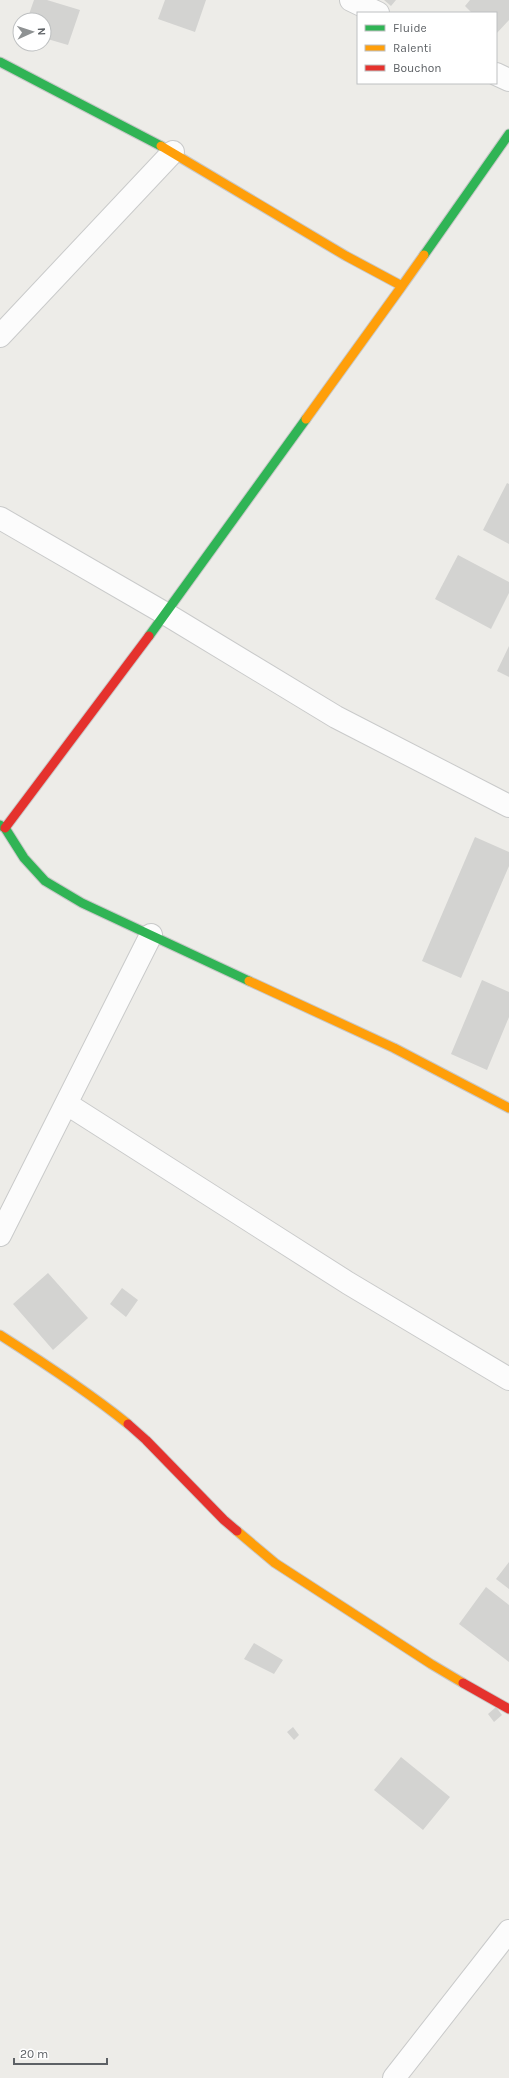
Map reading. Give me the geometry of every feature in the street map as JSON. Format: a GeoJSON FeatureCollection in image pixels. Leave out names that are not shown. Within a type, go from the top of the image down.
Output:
{"type":"FeatureCollection","features":[{"type":"Feature","properties":{"kind":"street"},"geometry":{"type":"LineString","coordinates":[[351,0],[376,12]]}},
{"type":"Feature","properties":{"kind":"street"},"geometry":{"type":"LineString","coordinates":[[0,62],[173,152],[346,256],[402,286]]}},
{"type":"Feature","properties":{"kind":"street"},"geometry":{"type":"LineString","coordinates":[[497,74],[509,80]]}},
{"type":"Feature","properties":{"kind":"street"},"geometry":{"type":"LineString","coordinates":[[509,134],[402,286],[166,614],[2,827],[24,858],[45,881],[89,906],[394,1048],[509,1108]]}},
{"type":"Feature","properties":{"kind":"street"},"geometry":{"type":"LineString","coordinates":[[0,336],[173,152]]}},
{"type":"Feature","properties":{"kind":"street"},"geometry":{"type":"LineString","coordinates":[[0,518],[166,614],[336,716],[509,806]]}},
{"type":"Feature","properties":{"kind":"street"},"geometry":{"type":"LineString","coordinates":[[0,1235],[151,935]]}},
{"type":"Feature","properties":{"kind":"street"},"geometry":{"type":"LineString","coordinates":[[67,1104],[348,1283],[509,1379]]}},
{"type":"Feature","properties":{"kind":"street"},"geometry":{"type":"LineString","coordinates":[[0,1335],[63,1375],[102,1403],[146,1440],[224,1520],[275,1563],[431,1664],[509,1709]]}},
{"type":"Feature","properties":{"kind":"street"},"geometry":{"type":"LineString","coordinates":[[394,2078],[509,1931]]}},
{"type":"Feature","properties":{"kind":"building"},"geometry":{"type":"Polygon","coordinates":[[[34,0],[47,0],[80,10],[68,45],[52,40],[52,12],[30,12],[34,0]]]}},
{"type":"Feature","properties":{"kind":"building"},"geometry":{"type":"Polygon","coordinates":[[[165,0],[206,0],[195,32],[158,19],[165,0]]]}},
{"type":"Feature","properties":{"kind":"building"},"geometry":{"type":"Polygon","coordinates":[[[384,0],[396,0],[391,6],[384,0]]]}},
{"type":"Feature","properties":{"kind":"building"},"geometry":{"type":"Polygon","coordinates":[[[470,0],[509,0],[509,20],[497,33],[497,12],[471,12],[465,6],[470,0]]]}},
{"type":"Feature","properties":{"kind":"building"},"geometry":{"type":"Polygon","coordinates":[[[507,483],[509,484],[509,544],[483,530],[507,483]]]}},
{"type":"Feature","properties":{"kind":"building"},"geometry":{"type":"Polygon","coordinates":[[[458,555],[509,582],[509,593],[491,629],[435,599],[458,555]]]}},
{"type":"Feature","properties":{"kind":"building"},"geometry":{"type":"Polygon","coordinates":[[[509,646],[509,677],[497,671],[509,646]]]}},
{"type":"Feature","properties":{"kind":"building"},"geometry":{"type":"Polygon","coordinates":[[[475,837],[509,852],[509,866],[461,978],[422,961],[475,837]]]}},
{"type":"Feature","properties":{"kind":"building"},"geometry":{"type":"Polygon","coordinates":[[[482,980],[509,992],[509,1017],[487,1070],[451,1054],[482,980]]]}},
{"type":"Feature","properties":{"kind":"building"},"geometry":{"type":"Polygon","coordinates":[[[48,1273],[88,1318],[53,1350],[13,1304],[48,1273]]]}},
{"type":"Feature","properties":{"kind":"building"},"geometry":{"type":"Polygon","coordinates":[[[122,1288],[138,1300],[126,1317],[110,1304],[122,1288]]]}},
{"type":"Feature","properties":{"kind":"building"},"geometry":{"type":"Polygon","coordinates":[[[509,1562],[509,1589],[496,1579],[509,1562]]]}},
{"type":"Feature","properties":{"kind":"building"},"geometry":{"type":"Polygon","coordinates":[[[486,1587],[509,1605],[509,1662],[459,1624],[486,1587]]]}},
{"type":"Feature","properties":{"kind":"building"},"geometry":{"type":"Polygon","coordinates":[[[254,1643],[283,1660],[274,1674],[244,1659],[254,1643]]]}},
{"type":"Feature","properties":{"kind":"building"},"geometry":{"type":"Polygon","coordinates":[[[496,1707],[502,1715],[494,1722],[488,1714],[496,1707]]]}},
{"type":"Feature","properties":{"kind":"building"},"geometry":{"type":"Polygon","coordinates":[[[293,1727],[299,1735],[294,1740],[287,1732],[293,1727]]]}},
{"type":"Feature","properties":{"kind":"building"},"geometry":{"type":"Polygon","coordinates":[[[401,1757],[450,1797],[423,1830],[374,1790],[401,1757]]]}},
{"type":"Feature","properties":{"kind":"traffic: fast"},"geometry":{"type":"LineString","coordinates":[[0,62],[161,146]]}},
{"type":"Feature","properties":{"kind":"traffic: fast"},"geometry":{"type":"LineString","coordinates":[[424,255],[509,134]]}},
{"type":"Feature","properties":{"kind":"traffic: fast"},"geometry":{"type":"LineString","coordinates":[[149,636],[306,419]]}},
{"type":"Feature","properties":{"kind":"traffic: fast"},"geometry":{"type":"LineString","coordinates":[[0,825],[5,828],[24,858],[45,881],[82,903],[249,981]]}},
{"type":"Feature","properties":{"kind":"traffic: slow"},"geometry":{"type":"LineString","coordinates":[[161,146],[346,256],[402,286],[424,255]]}},
{"type":"Feature","properties":{"kind":"traffic: slow"},"geometry":{"type":"LineString","coordinates":[[306,419],[402,286]]}},
{"type":"Feature","properties":{"kind":"traffic: slow"},"geometry":{"type":"LineString","coordinates":[[249,981],[394,1048],[509,1108]]}},
{"type":"Feature","properties":{"kind":"traffic: slow"},"geometry":{"type":"LineString","coordinates":[[0,1335],[81,1389],[128,1424]]}},
{"type":"Feature","properties":{"kind":"traffic: slow"},"geometry":{"type":"LineString","coordinates":[[237,1531],[275,1563],[431,1664],[463,1683]]}},
{"type":"Feature","properties":{"kind":"traffic: jam"},"geometry":{"type":"LineString","coordinates":[[5,828],[149,636]]}},
{"type":"Feature","properties":{"kind":"traffic: jam"},"geometry":{"type":"LineString","coordinates":[[128,1424],[146,1440],[224,1520],[237,1531]]}},
{"type":"Feature","properties":{"kind":"traffic: jam"},"geometry":{"type":"LineString","coordinates":[[463,1683],[509,1709]]}}]}
